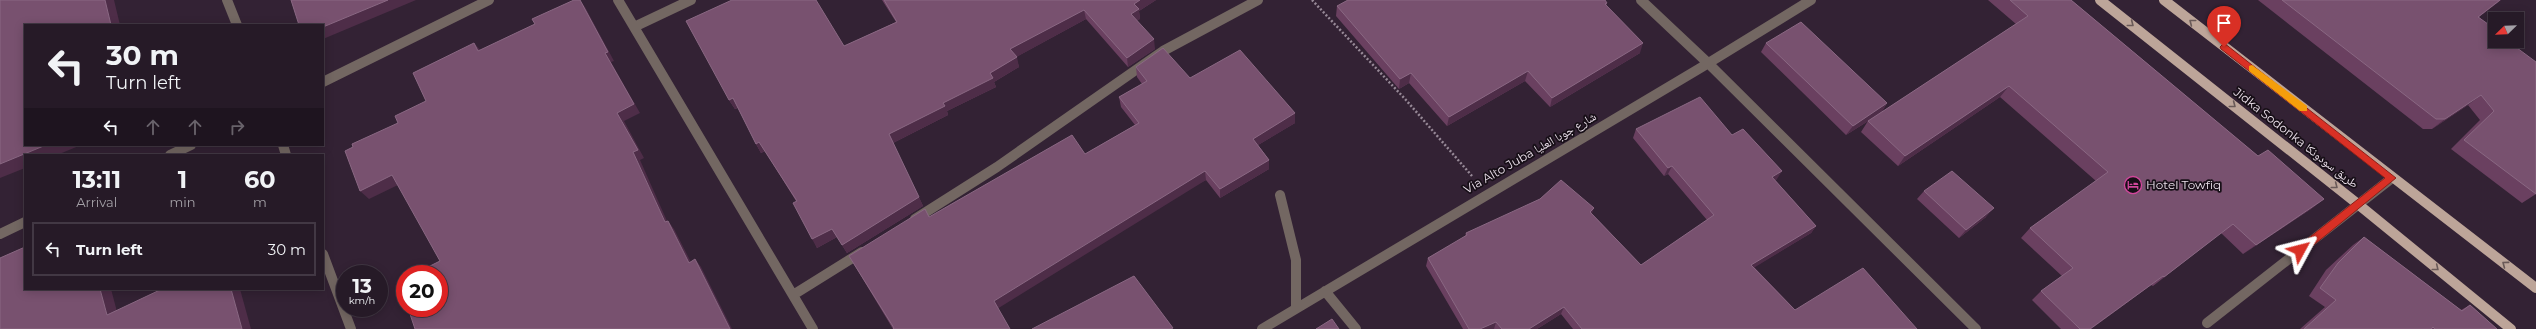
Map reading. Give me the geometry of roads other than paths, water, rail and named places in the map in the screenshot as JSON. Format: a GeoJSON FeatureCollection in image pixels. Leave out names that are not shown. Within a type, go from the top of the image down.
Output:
{"type":"FeatureCollection","features":[{"type":"Feature","properties":{"kind":"main road","name":"Jidka Sodonka طريق سودونكا"},"geometry":{"type":"LineString","coordinates":[[2100,0],[2359,205],[2510,329]]}},
{"type":"Feature","properties":{"kind":"main road"},"geometry":{"type":"LineString","coordinates":[[2164,0],[2536,288]]}},
{"type":"Feature","properties":{"kind":"street"},"geometry":{"type":"LineString","coordinates":[[227,0],[236,24]]}},
{"type":"Feature","properties":{"kind":"street"},"geometry":{"type":"LineString","coordinates":[[324,82],[490,0]]}},
{"type":"Feature","properties":{"kind":"street"},"geometry":{"type":"LineString","coordinates":[[618,0],[813,329]]}},
{"type":"Feature","properties":{"kind":"street"},"geometry":{"type":"LineString","coordinates":[[634,28],[691,0]]}},
{"type":"Feature","properties":{"kind":"street"},"geometry":{"type":"LineString","coordinates":[[905,224],[997,167],[1163,51],[1258,0]]}},
{"type":"Feature","properties":{"kind":"street"},"geometry":{"type":"LineString","coordinates":[[1641,0],[1710,65],[1976,329]]}},
{"type":"Feature","properties":{"kind":"street","name":"Via Alto Juba شارع جوبا العليا"},"geometry":{"type":"LineString","coordinates":[[1262,329],[1296,306],[1325,292],[1486,193],[1710,65],[1811,0]]}},
{"type":"Feature","properties":{"kind":"street"},"geometry":{"type":"LineString","coordinates":[[172,154],[189,146]]}},
{"type":"Feature","properties":{"kind":"street"},"geometry":{"type":"LineString","coordinates":[[2207,323],[2392,178]]}},
{"type":"Feature","properties":{"kind":"street"},"geometry":{"type":"LineString","coordinates":[[1280,196],[1296,260],[1296,306]]}},
{"type":"Feature","properties":{"kind":"street"},"geometry":{"type":"LineString","coordinates":[[0,234],[24,222]]}},
{"type":"Feature","properties":{"kind":"street"},"geometry":{"type":"LineString","coordinates":[[793,295],[872,245]]}},
{"type":"Feature","properties":{"kind":"street"},"geometry":{"type":"LineString","coordinates":[[324,257],[351,329]]}},
{"type":"Feature","properties":{"kind":"street"},"geometry":{"type":"LineString","coordinates":[[1325,292],[1356,329]]}},
{"type":"Feature","properties":{"kind":"place","name":"Hotel Towfiq"},"geometry":{"type":"Point","coordinates":[2133,185]}}]}
